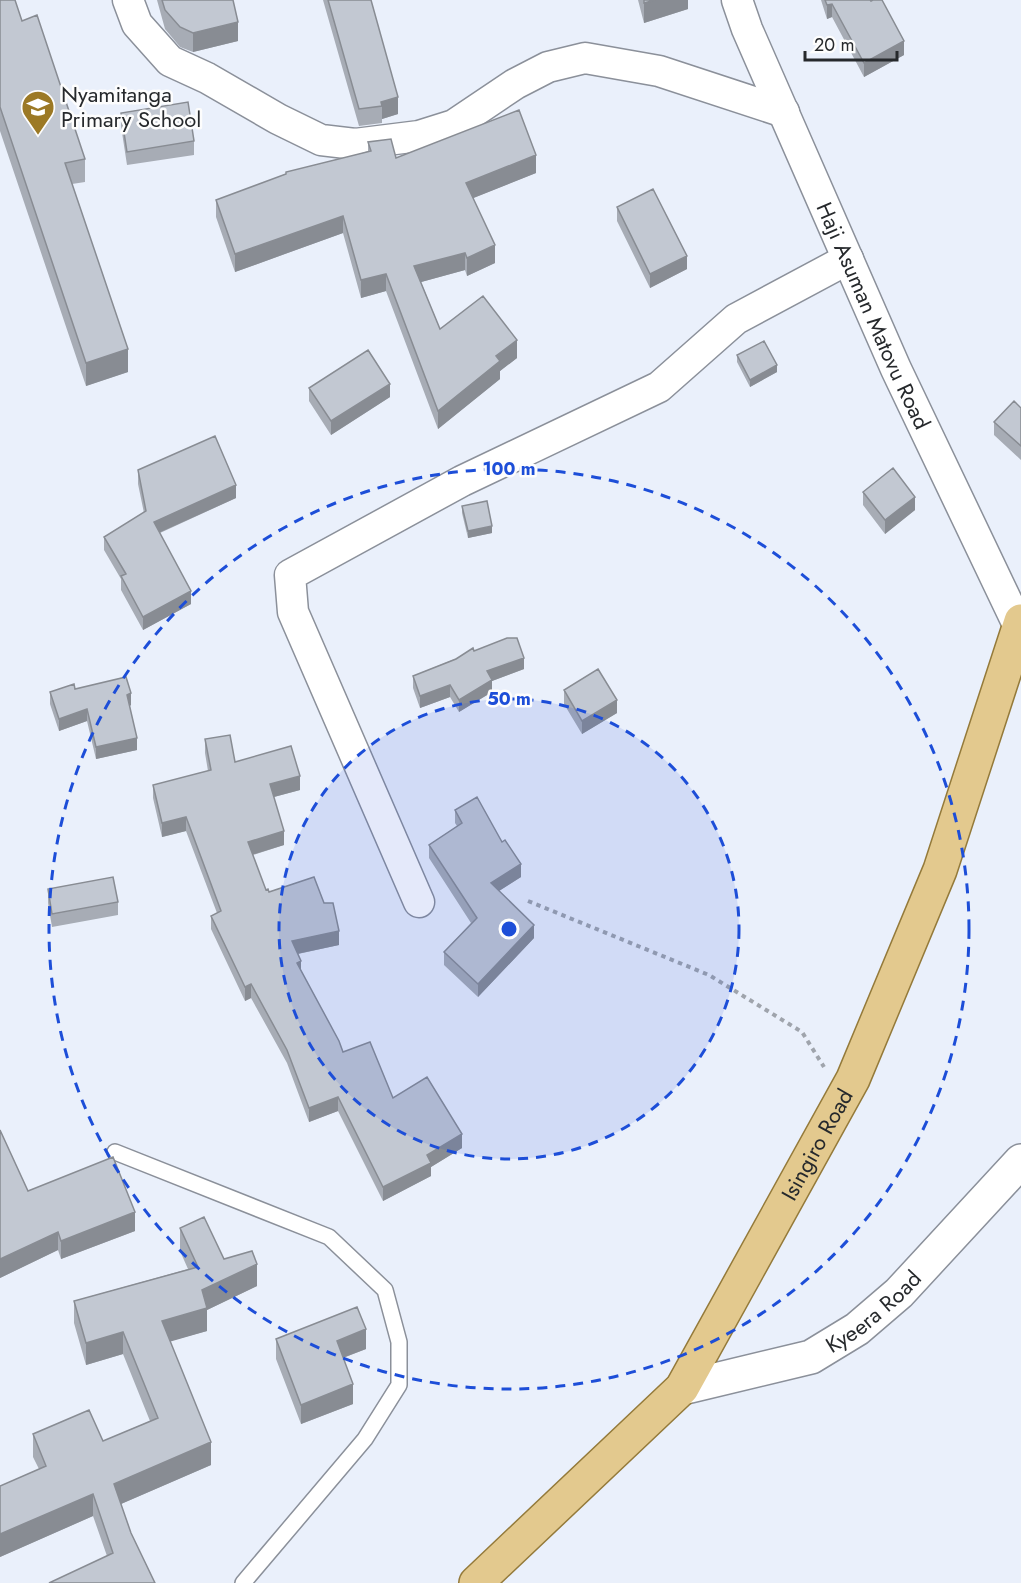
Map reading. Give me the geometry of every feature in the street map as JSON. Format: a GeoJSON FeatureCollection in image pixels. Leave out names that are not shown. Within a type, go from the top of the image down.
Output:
{"type":"FeatureCollection","features":[{"type":"Feature","properties":{"kind":"main road","name":"Isingiro Road"},"geometry":{"type":"LineString","coordinates":[[476,1583],[682,1388],[854,1079],[940,870],[1021,626]]}},
{"type":"Feature","properties":{"kind":"main road","name":"Kyeera Road"},"geometry":{"type":"LineString","coordinates":[[682,1388],[811,1357],[857,1329],[899,1293],[1021,1161]]}},
{"type":"Feature","properties":{"kind":"street"},"geometry":{"type":"LineString","coordinates":[[128,0],[137,24],[170,60],[321,140],[355,144],[419,136],[454,125],[515,84],[548,67],[585,58],[659,71],[784,112]]}},
{"type":"Feature","properties":{"kind":"street","name":"Haji Asuman Matovu Road"},"geometry":{"type":"LineString","coordinates":[[736,0],[896,369],[1021,626]]}},
{"type":"Feature","properties":{"kind":"street"},"geometry":{"type":"LineString","coordinates":[[419,902],[293,612],[290,575],[462,481],[659,387],[736,319],[848,259]]}},
{"type":"Feature","properties":{"kind":"lane"},"geometry":{"type":"LineString","coordinates":[[115,1152],[329,1237],[385,1290],[399,1342],[399,1385],[365,1439],[243,1583]]}},
{"type":"Feature","properties":{"kind":"path"},"geometry":{"type":"LineString","coordinates":[[528,901],[709,975],[802,1032],[843,1098]]}},
{"type":"Feature","properties":{"kind":"building"},"geometry":{"type":"Polygon","coordinates":[[[0,0],[15,0],[22,21],[37,15],[85,159],[65,163],[128,349],[86,363],[0,107],[0,0]]]}},
{"type":"Feature","properties":{"kind":"building"},"geometry":{"type":"Polygon","coordinates":[[[162,0],[233,0],[238,22],[193,33],[180,27],[165,10],[162,0]]]}},
{"type":"Feature","properties":{"kind":"building"},"geometry":{"type":"Polygon","coordinates":[[[328,0],[371,0],[398,97],[381,102],[382,106],[359,109],[328,0]]]}},
{"type":"Feature","properties":{"kind":"building"},"geometry":{"type":"Polygon","coordinates":[[[825,0],[882,0],[904,41],[864,63],[832,4],[827,5],[825,0]]]}},
{"type":"Feature","properties":{"kind":"building"},"geometry":{"type":"Polygon","coordinates":[[[188,102],[194,141],[127,152],[121,113],[188,102]]]}},
{"type":"Feature","properties":{"kind":"building"},"geometry":{"type":"Polygon","coordinates":[[[519,110],[536,155],[466,183],[495,245],[467,258],[465,253],[414,266],[440,329],[483,296],[517,340],[496,356],[500,361],[438,411],[386,274],[361,280],[343,216],[235,254],[216,200],[286,174],[286,172],[371,151],[368,142],[391,139],[396,158],[519,110]]]}},
{"type":"Feature","properties":{"kind":"building"},"geometry":{"type":"Polygon","coordinates":[[[653,189],[687,256],[650,274],[617,207],[653,189]]]}},
{"type":"Feature","properties":{"kind":"building"},"geometry":{"type":"Polygon","coordinates":[[[764,341],[777,365],[750,380],[737,355],[764,341]]]}},
{"type":"Feature","properties":{"kind":"building"},"geometry":{"type":"Polygon","coordinates":[[[368,350],[390,384],[331,421],[309,388],[368,350]]]}},
{"type":"Feature","properties":{"kind":"building"},"geometry":{"type":"Polygon","coordinates":[[[1014,401],[1021,408],[1021,446],[994,422],[1014,401]]]}},
{"type":"Feature","properties":{"kind":"building"},"geometry":{"type":"Polygon","coordinates":[[[215,436],[236,485],[154,522],[191,591],[143,617],[121,576],[126,574],[104,537],[146,511],[138,470],[215,436]]]}},
{"type":"Feature","properties":{"kind":"building"},"geometry":{"type":"Polygon","coordinates":[[[893,468],[915,497],[885,520],[863,492],[893,468]]]}},
{"type":"Feature","properties":{"kind":"building"},"geometry":{"type":"Polygon","coordinates":[[[487,501],[492,526],[468,531],[462,506],[487,501]]]}},
{"type":"Feature","properties":{"kind":"building"},"geometry":{"type":"Polygon","coordinates":[[[507,638],[517,638],[524,658],[487,671],[492,680],[459,700],[450,685],[420,696],[413,676],[456,659],[473,648],[474,651],[507,638]]]}},
{"type":"Feature","properties":{"kind":"building"},"geometry":{"type":"Polygon","coordinates":[[[598,669],[617,700],[582,721],[564,690],[598,669]]]}},
{"type":"Feature","properties":{"kind":"building"},"geometry":{"type":"Polygon","coordinates":[[[126,677],[131,693],[127,695],[137,738],[96,747],[87,709],[59,719],[50,692],[74,684],[75,689],[126,677]]]}},
{"type":"Feature","properties":{"kind":"building"},"geometry":{"type":"Polygon","coordinates":[[[230,735],[235,762],[291,746],[300,776],[270,784],[284,831],[248,842],[266,890],[268,889],[269,892],[314,877],[324,903],[333,903],[339,931],[292,941],[301,961],[297,963],[343,1052],[370,1042],[393,1098],[427,1077],[462,1134],[427,1155],[431,1163],[383,1187],[338,1097],[309,1108],[287,1050],[251,984],[245,987],[211,916],[221,911],[186,817],[162,823],[153,785],[211,770],[205,739],[230,735]]]}},
{"type":"Feature","properties":{"kind":"building"},"geometry":{"type":"Polygon","coordinates":[[[477,797],[502,842],[505,840],[521,864],[491,883],[534,925],[478,984],[444,952],[477,918],[429,845],[462,823],[455,810],[477,797]]]}},
{"type":"Feature","properties":{"kind":"building"},"geometry":{"type":"Polygon","coordinates":[[[113,877],[118,902],[52,914],[48,889],[113,877]]]}},
{"type":"Feature","properties":{"kind":"building"},"geometry":{"type":"Polygon","coordinates":[[[0,1130],[28,1191],[113,1157],[135,1212],[61,1241],[58,1232],[0,1259],[0,1130]]]}},
{"type":"Feature","properties":{"kind":"building"},"geometry":{"type":"Polygon","coordinates":[[[204,1217],[224,1259],[252,1251],[257,1264],[202,1290],[207,1308],[162,1321],[211,1442],[114,1484],[131,1533],[155,1583],[49,1583],[113,1553],[93,1494],[0,1534],[0,1486],[46,1466],[33,1434],[89,1410],[103,1441],[158,1418],[123,1332],[86,1343],[74,1301],[198,1267],[180,1228],[204,1217]]]}},
{"type":"Feature","properties":{"kind":"building"},"geometry":{"type":"Polygon","coordinates":[[[357,1307],[366,1329],[337,1341],[353,1384],[301,1405],[276,1339],[357,1307]]]}},
{"type":"Feature","properties":{"kind":"place","name":"Nyamitanga Primary School"},"geometry":{"type":"Point","coordinates":[38,136]}}]}
